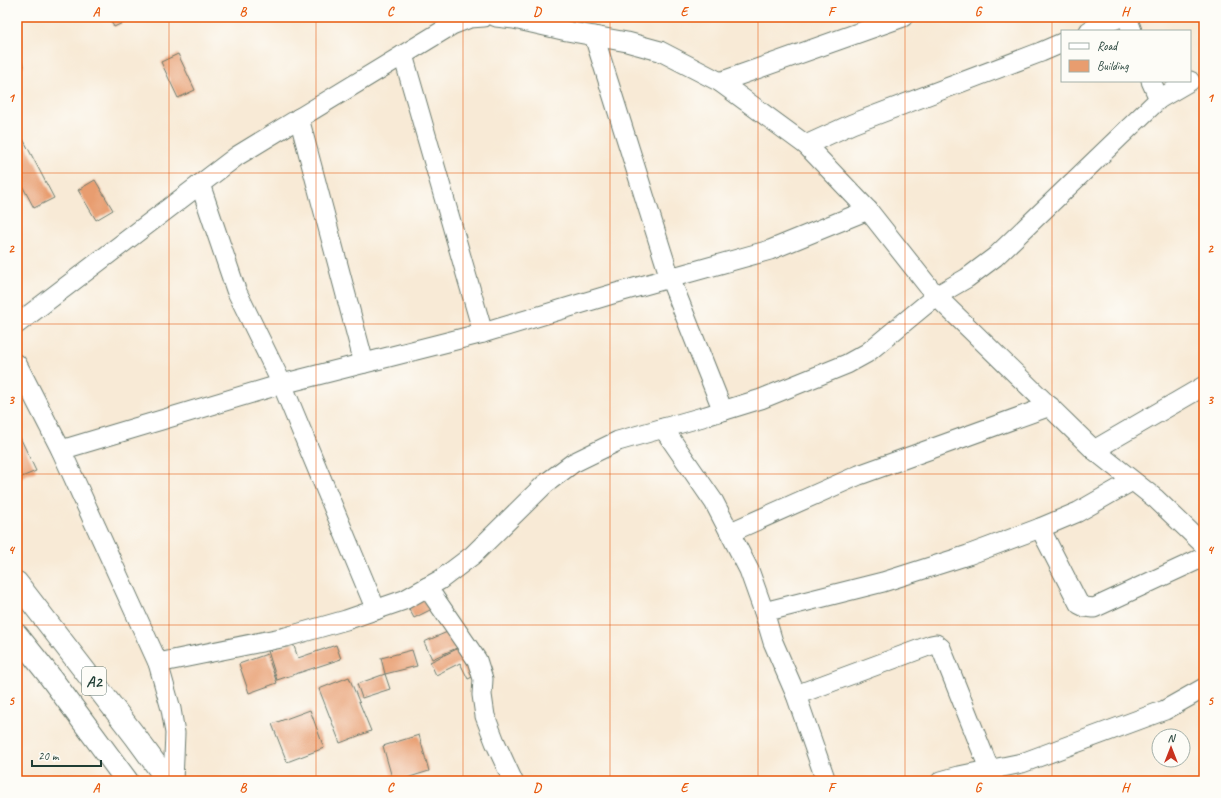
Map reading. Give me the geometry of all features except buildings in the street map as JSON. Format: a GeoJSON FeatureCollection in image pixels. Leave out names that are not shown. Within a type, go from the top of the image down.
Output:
{"type":"FeatureCollection","features":[{"type":"Feature","properties":{"kind":"highway","name":"A2"},"geometry":{"type":"LineString","coordinates":[[17,583],[168,781]]}},
{"type":"Feature","properties":{"kind":"highway","name":"A2"},"geometry":{"type":"LineString","coordinates":[[17,635],[48,674],[127,781]]}},
{"type":"Feature","properties":{"kind":"street"},"geometry":{"type":"LineString","coordinates":[[17,324],[237,156],[452,25],[470,18],[484,17]]}},
{"type":"Feature","properties":{"kind":"street"},"geometry":{"type":"LineString","coordinates":[[496,17],[627,42],[660,51],[720,82],[806,145],[868,210],[936,296],[1094,450],[1156,499],[1204,544]]}},
{"type":"Feature","properties":{"kind":"street"},"geometry":{"type":"LineString","coordinates":[[720,82],[903,17]]}},
{"type":"Feature","properties":{"kind":"street"},"geometry":{"type":"LineString","coordinates":[[1091,30],[1120,17]]}},
{"type":"Feature","properties":{"kind":"street"},"geometry":{"type":"LineString","coordinates":[[1127,17],[1132,30]]}},
{"type":"Feature","properties":{"kind":"street"},"geometry":{"type":"LineString","coordinates":[[594,36],[670,278],[723,411]]}},
{"type":"Feature","properties":{"kind":"street"},"geometry":{"type":"LineString","coordinates":[[806,145],[852,124],[1061,43]]}},
{"type":"Feature","properties":{"kind":"street"},"geometry":{"type":"LineString","coordinates":[[403,55],[483,333]]}},
{"type":"Feature","properties":{"kind":"street"},"geometry":{"type":"LineString","coordinates":[[1191,80],[1204,74]]}},
{"type":"Feature","properties":{"kind":"street"},"geometry":{"type":"LineString","coordinates":[[1152,82],[1159,99]]}},
{"type":"Feature","properties":{"kind":"street"},"geometry":{"type":"LineString","coordinates":[[158,663],[286,637],[346,620],[404,600],[440,580],[473,555],[545,484],[573,463],[618,441],[761,399],[847,364],[867,353],[936,296],[967,278],[995,257],[1159,99],[1188,82]]}},
{"type":"Feature","properties":{"kind":"street"},"geometry":{"type":"LineString","coordinates":[[299,118],[364,363]]}},
{"type":"Feature","properties":{"kind":"street"},"geometry":{"type":"LineString","coordinates":[[200,184],[236,290],[282,384],[376,610]]}},
{"type":"Feature","properties":{"kind":"street"},"geometry":{"type":"LineString","coordinates":[[61,450],[282,384],[483,333],[770,250],[868,210]]}},
{"type":"Feature","properties":{"kind":"street"},"geometry":{"type":"LineString","coordinates":[[17,364],[61,450],[158,663],[172,708],[175,733],[173,781]]}},
{"type":"Feature","properties":{"kind":"street"},"geometry":{"type":"LineString","coordinates":[[1094,450],[1204,386]]}},
{"type":"Feature","properties":{"kind":"street"},"geometry":{"type":"LineString","coordinates":[[730,532],[859,475],[1050,406]]}},
{"type":"Feature","properties":{"kind":"street"},"geometry":{"type":"LineString","coordinates":[[663,428],[714,502],[749,570],[773,642],[796,694],[826,781]]}},
{"type":"Feature","properties":{"kind":"street"},"geometry":{"type":"LineString","coordinates":[[764,612],[883,582],[968,555],[1078,512],[1132,481]]}},
{"type":"Feature","properties":{"kind":"street"},"geometry":{"type":"LineString","coordinates":[[1040,528],[1080,604],[1085,607],[1094,608],[1204,557]]}},
{"type":"Feature","properties":{"kind":"street"},"geometry":{"type":"LineString","coordinates":[[427,587],[478,660],[484,679],[482,695],[485,716],[513,781]]}},
{"type":"Feature","properties":{"kind":"street"},"geometry":{"type":"LineString","coordinates":[[796,694],[936,644],[941,648],[992,776]]}},
{"type":"Feature","properties":{"kind":"street"},"geometry":{"type":"LineString","coordinates":[[941,781],[959,776],[992,776],[1165,710],[1204,688]]}}]}
